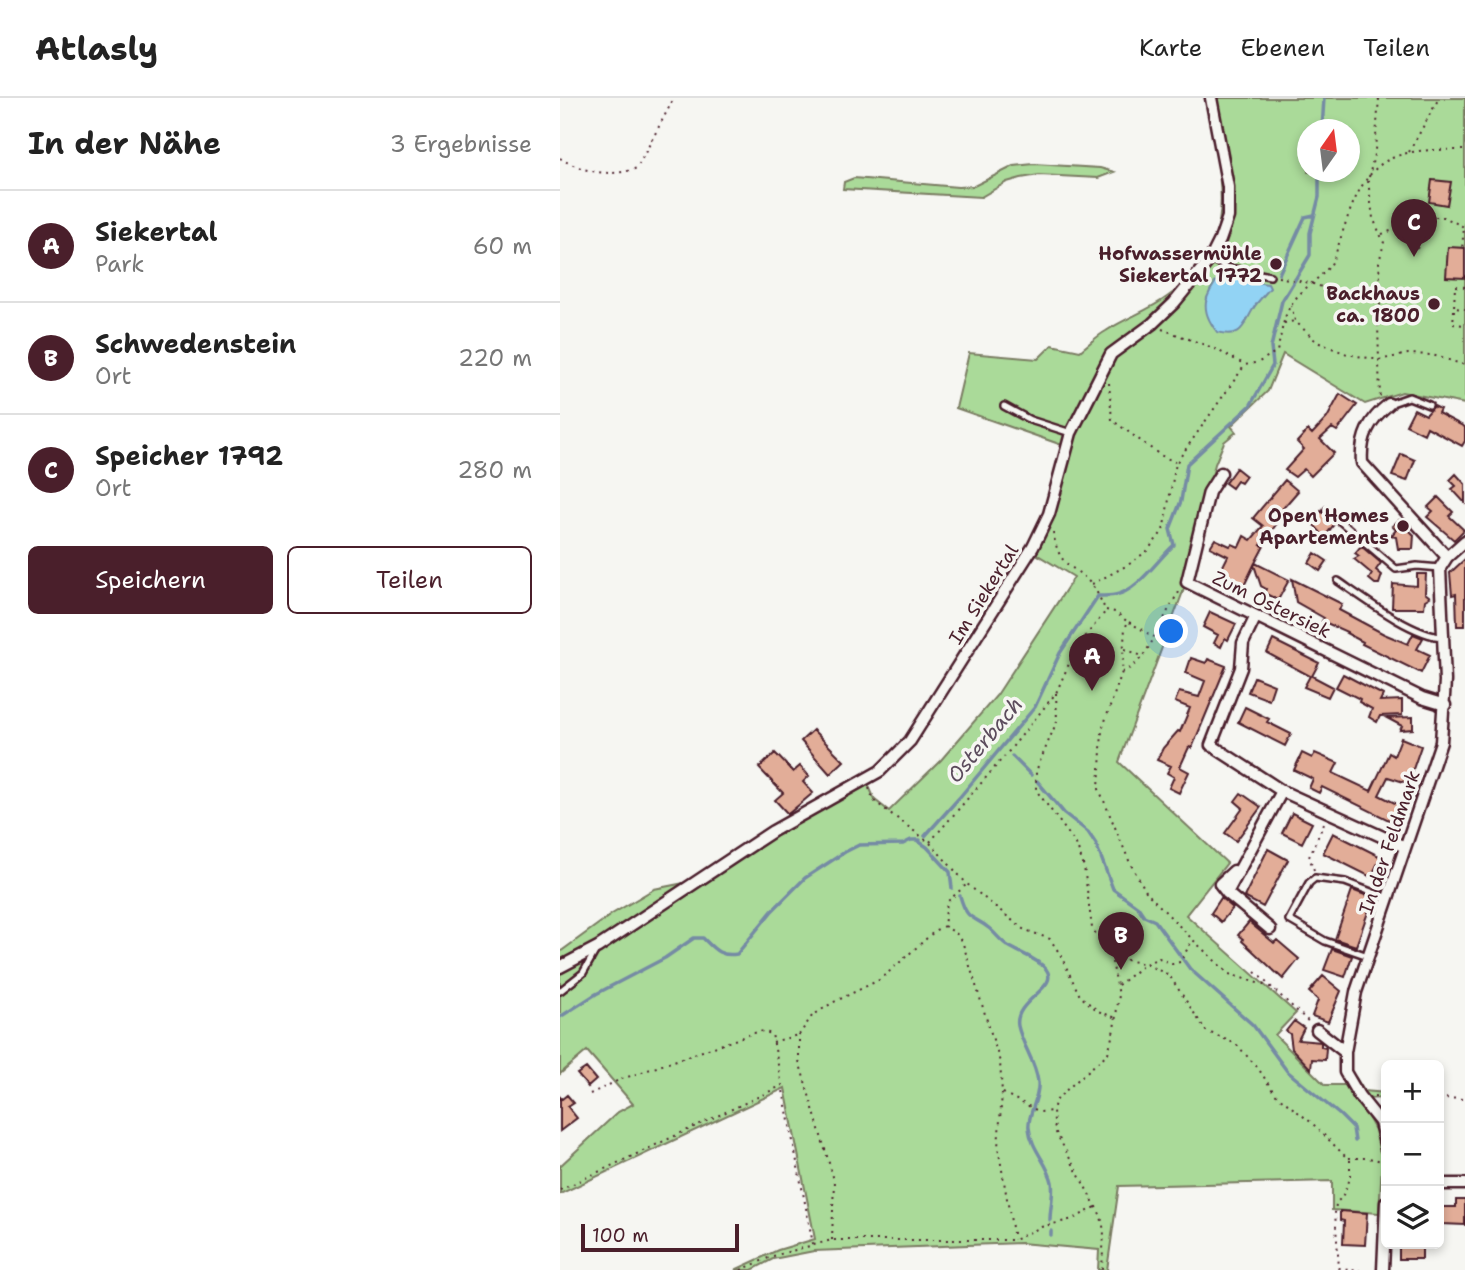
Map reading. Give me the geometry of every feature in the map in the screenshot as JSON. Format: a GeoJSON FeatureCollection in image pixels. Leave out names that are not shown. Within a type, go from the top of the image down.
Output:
{"type":"FeatureCollection","features":[{"type":"Feature","properties":{"kind":"street","name":"Im Siekertal"},"geometry":{"type":"LineString","coordinates":[[560,967],[598,947],[773,831],[880,771],[910,741],[1033,547],[1049,514],[1071,433],[1111,354],[1152,324],[1174,303],[1211,258],[1220,240],[1228,217],[1228,187],[1211,98]]}},
{"type":"Feature","properties":{"kind":"street"},"geometry":{"type":"LineString","coordinates":[[1389,404],[1380,411],[1363,438],[1362,463],[1447,557]]}},
{"type":"Feature","properties":{"kind":"street","name":"Zum Ostersiek"},"geometry":{"type":"LineString","coordinates":[[1221,473],[1209,492],[1187,582],[1422,698],[1445,705]]}},
{"type":"Feature","properties":{"kind":"street"},"geometry":{"type":"LineString","coordinates":[[1440,568],[1447,557],[1465,541]]}},
{"type":"Feature","properties":{"kind":"street","name":"In der Feldmark"},"geometry":{"type":"LineString","coordinates":[[1381,1126],[1345,1072],[1345,1052],[1356,992],[1441,742],[1445,705],[1440,568]]}},
{"type":"Feature","properties":{"kind":"street"},"geometry":{"type":"LineString","coordinates":[[1255,616],[1243,643],[1241,668],[1211,745],[1282,791],[1405,847]]}},
{"type":"Feature","properties":{"kind":"street"},"geometry":{"type":"LineString","coordinates":[[1269,929],[1227,893],[1282,791]]}},
{"type":"Feature","properties":{"kind":"street"},"geometry":{"type":"LineString","coordinates":[[1317,1030],[1345,1052]]}},
{"type":"Feature","properties":{"kind":"street"},"geometry":{"type":"LineString","coordinates":[[1444,1184],[1465,1185]]}},
{"type":"Feature","properties":{"kind":"street"},"geometry":{"type":"LineString","coordinates":[[1383,1270],[1384,1249]]}},
{"type":"Feature","properties":{"kind":"lane"},"geometry":{"type":"LineString","coordinates":[[1211,258],[1224,267],[1270,276]]}},
{"type":"Feature","properties":{"kind":"lane"},"geometry":{"type":"LineString","coordinates":[[1389,404],[1409,397],[1429,405]]}},
{"type":"Feature","properties":{"kind":"lane"},"geometry":{"type":"LineString","coordinates":[[1004,407],[1030,420],[1071,433]]}},
{"type":"Feature","properties":{"kind":"lane"},"geometry":{"type":"LineString","coordinates":[[1327,510],[1396,569],[1417,566],[1440,568]]}},
{"type":"Feature","properties":{"kind":"lane"},"geometry":{"type":"LineString","coordinates":[[1338,581],[1394,617],[1433,637],[1443,637]]}},
{"type":"Feature","properties":{"kind":"lane"},"geometry":{"type":"LineString","coordinates":[[1368,956],[1325,941],[1289,920],[1309,883],[1317,878],[1346,882],[1387,898]]}},
{"type":"Feature","properties":{"kind":"lane"},"geometry":{"type":"LineString","coordinates":[[560,991],[583,973],[598,947]]}},
{"type":"Feature","properties":{"kind":"path"},"geometry":{"type":"LineString","coordinates":[[560,159],[583,170],[624,172],[637,168],[674,98]]}},
{"type":"Feature","properties":{"kind":"path"},"geometry":{"type":"LineString","coordinates":[[1380,98],[1375,150],[1368,179],[1373,218],[1384,243],[1379,262],[1380,411]]}},
{"type":"Feature","properties":{"kind":"path"},"geometry":{"type":"LineString","coordinates":[[1408,153],[1439,98]]}},
{"type":"Feature","properties":{"kind":"path"},"geometry":{"type":"LineString","coordinates":[[1152,324],[1213,348],[1245,365],[1259,362],[1278,349],[1283,323],[1291,304],[1333,261],[1353,202],[1382,164],[1408,153],[1465,150]]}},
{"type":"Feature","properties":{"kind":"path"},"geometry":{"type":"LineString","coordinates":[[1444,211],[1444,217]]}},
{"type":"Feature","properties":{"kind":"path"},"geometry":{"type":"LineString","coordinates":[[1381,234],[1431,217],[1444,217],[1464,227]]}},
{"type":"Feature","properties":{"kind":"path"},"geometry":{"type":"LineString","coordinates":[[1419,240],[1420,220]]}},
{"type":"Feature","properties":{"kind":"path"},"geometry":{"type":"LineString","coordinates":[[1462,248],[1465,222]]}},
{"type":"Feature","properties":{"kind":"path"},"geometry":{"type":"LineString","coordinates":[[1270,276],[1304,281],[1328,289],[1381,294]]}},
{"type":"Feature","properties":{"kind":"path"},"geometry":{"type":"LineString","coordinates":[[1465,287],[1455,286],[1453,324],[1465,325]]}},
{"type":"Feature","properties":{"kind":"path"},"geometry":{"type":"LineString","coordinates":[[1291,304],[1296,321],[1317,342],[1347,354],[1379,360],[1408,354],[1432,355],[1465,365]]}},
{"type":"Feature","properties":{"kind":"path"},"geometry":{"type":"LineString","coordinates":[[1454,309],[1465,309]]}},
{"type":"Feature","properties":{"kind":"path"},"geometry":{"type":"LineString","coordinates":[[1283,323],[1296,321]]}},
{"type":"Feature","properties":{"kind":"path"},"geometry":{"type":"LineString","coordinates":[[1092,584],[1128,565],[1147,551],[1163,531],[1176,463],[1245,365]]}},
{"type":"Feature","properties":{"kind":"path"},"geometry":{"type":"LineString","coordinates":[[1109,378],[1112,420],[1160,455],[1176,463]]}},
{"type":"Feature","properties":{"kind":"path"},"geometry":{"type":"LineString","coordinates":[[1049,514],[1056,549],[1067,566],[1092,584],[1106,611]]}},
{"type":"Feature","properties":{"kind":"path"},"geometry":{"type":"LineString","coordinates":[[1122,673],[1143,657],[1174,599],[1187,582]]}},
{"type":"Feature","properties":{"kind":"path"},"geometry":{"type":"LineString","coordinates":[[1106,611],[1115,612],[1154,637]]}},
{"type":"Feature","properties":{"kind":"path"},"geometry":{"type":"LineString","coordinates":[[930,843],[1056,693],[1076,649],[1106,611]]}},
{"type":"Feature","properties":{"kind":"path"},"geometry":{"type":"LineString","coordinates":[[1128,622],[1122,673],[1102,730],[1099,789],[1130,863],[1147,893],[1229,974],[1273,988]]}},
{"type":"Feature","properties":{"kind":"path"},"geometry":{"type":"LineString","coordinates":[[1123,648],[1143,657]]}},
{"type":"Feature","properties":{"kind":"path"},"geometry":{"type":"LineString","coordinates":[[1056,693],[1057,721],[1036,771],[1035,790],[1076,844],[1084,867],[1092,928],[1111,957],[1119,995],[1108,1054],[1063,1093],[1055,1102],[1053,1111],[1055,1130],[1096,1207],[1104,1231],[1102,1270]]}},
{"type":"Feature","properties":{"kind":"path"},"geometry":{"type":"LineString","coordinates":[[866,780],[874,801],[930,843],[967,884],[1023,929],[1050,939],[1080,996],[1098,1011],[1115,1018]]}},
{"type":"Feature","properties":{"kind":"path"},"geometry":{"type":"LineString","coordinates":[[1317,878],[1309,857],[1329,813]]}},
{"type":"Feature","properties":{"kind":"path"},"geometry":{"type":"LineString","coordinates":[[944,926],[947,902],[967,884]]}},
{"type":"Feature","properties":{"kind":"path"},"geometry":{"type":"LineString","coordinates":[[832,1240],[834,1180],[799,1061],[799,1035],[812,1016],[881,979],[944,926]]}},
{"type":"Feature","properties":{"kind":"path"},"geometry":{"type":"LineString","coordinates":[[944,926],[956,933],[964,944],[1000,1062],[1002,1093],[998,1147],[1014,1240]]}},
{"type":"Feature","properties":{"kind":"path"},"geometry":{"type":"LineString","coordinates":[[1117,987],[1145,964],[1159,958],[1172,964],[1180,962],[1193,940]]}},
{"type":"Feature","properties":{"kind":"path"},"geometry":{"type":"LineString","coordinates":[[1111,957],[1145,964],[1170,975],[1206,1031],[1236,1044],[1258,1068],[1275,1094],[1312,1123],[1350,1159],[1369,1158],[1381,1161]]}},
{"type":"Feature","properties":{"kind":"path"},"geometry":{"type":"LineString","coordinates":[[1255,972],[1317,1030]]}},
{"type":"Feature","properties":{"kind":"path"},"geometry":{"type":"LineString","coordinates":[[590,1094],[618,1080],[760,1031],[772,1034],[813,1244]]}},
{"type":"Feature","properties":{"kind":"path"},"geometry":{"type":"LineString","coordinates":[[773,1042],[799,1035]]}},
{"type":"Feature","properties":{"kind":"path"},"geometry":{"type":"LineString","coordinates":[[560,1190],[782,1086]]}},
{"type":"Feature","properties":{"kind":"path"},"geometry":{"type":"LineString","coordinates":[[1002,1093],[1040,1112],[1053,1111]]}},
{"type":"Feature","properties":{"kind":"path"},"geometry":{"type":"LineString","coordinates":[[1444,1098],[1465,1099]]}},
{"type":"Feature","properties":{"kind":"path"},"geometry":{"type":"LineString","coordinates":[[1350,1159],[1350,1179],[1342,1197],[1336,1203],[1339,1268],[1360,1270]]}},
{"type":"Feature","properties":{"kind":"path"},"geometry":{"type":"LineString","coordinates":[[741,1270],[773,1256],[832,1240],[1014,1240],[1041,1227],[1073,1219],[1096,1207]]}},
{"type":"Feature","properties":{"kind":"green space"},"geometry":{"type":"Polygon","coordinates":[[[1206,98],[1465,98],[1465,404],[1402,392],[1365,404],[1283,354],[1268,391],[1231,426],[1236,432],[1224,442],[1215,464],[1184,589],[1119,762],[1227,863],[1186,915],[1296,1013],[1275,1035],[1325,1085],[1347,1085],[1356,1078],[1364,1091],[1381,1093],[1381,1098],[1358,1099],[1381,1142],[1379,1213],[1332,1210],[1332,1181],[1119,1186],[1107,1270],[1098,1270],[1099,1250],[1020,1243],[814,1251],[773,1259],[752,1270],[735,1270],[778,1250],[815,1239],[785,1088],[560,1194],[560,1166],[618,1112],[633,1104],[587,1051],[560,1074],[560,952],[612,914],[654,889],[684,883],[771,829],[865,777],[875,800],[889,811],[941,760],[997,695],[1074,577],[1033,552],[1054,499],[1062,445],[956,408],[969,353],[1038,359],[1052,345],[1080,351],[1113,326],[1167,297],[1192,276],[1208,255],[1217,231],[1221,207],[1216,155],[1206,98]]]}},
{"type":"Feature","properties":{"kind":"green space"},"geometry":{"type":"Polygon","coordinates":[[[1034,164],[1100,168],[1114,172],[1098,178],[1039,175],[1021,178],[1007,182],[981,197],[843,189],[844,182],[854,178],[974,186],[1014,166],[1034,164]]]}},
{"type":"Feature","properties":{"kind":"water"},"geometry":{"type":"Polygon","coordinates":[[[1221,275],[1268,284],[1270,288],[1238,332],[1217,332],[1208,316],[1208,296],[1221,275]]]}},
{"type":"Feature","properties":{"kind":"building"},"geometry":{"type":"Polygon","coordinates":[[[1432,180],[1451,182],[1447,205],[1429,202],[1432,180]]]}},
{"type":"Feature","properties":{"kind":"building"},"geometry":{"type":"Polygon","coordinates":[[[1448,247],[1465,248],[1465,278],[1446,277],[1448,247]]]}},
{"type":"Feature","properties":{"kind":"building"},"geometry":{"type":"Polygon","coordinates":[[[1340,394],[1357,405],[1337,431],[1332,428],[1320,439],[1334,453],[1311,476],[1304,469],[1295,477],[1285,470],[1304,449],[1297,442],[1308,430],[1312,434],[1327,418],[1340,394]]]}},
{"type":"Feature","properties":{"kind":"building"},"geometry":{"type":"Polygon","coordinates":[[[1434,406],[1440,409],[1438,413],[1465,427],[1465,441],[1462,446],[1427,427],[1424,434],[1406,425],[1414,409],[1426,415],[1434,406]]]}},
{"type":"Feature","properties":{"kind":"building"},"geometry":{"type":"Polygon","coordinates":[[[1401,454],[1415,460],[1407,481],[1392,476],[1401,454]]]}},
{"type":"Feature","properties":{"kind":"building"},"geometry":{"type":"Polygon","coordinates":[[[1236,468],[1246,476],[1232,488],[1225,483],[1236,468]]]}},
{"type":"Feature","properties":{"kind":"building"},"geometry":{"type":"Polygon","coordinates":[[[1456,474],[1465,484],[1465,503],[1452,489],[1456,486],[1450,480],[1456,474]]]}},
{"type":"Feature","properties":{"kind":"building"},"geometry":{"type":"Polygon","coordinates":[[[1285,480],[1298,491],[1277,515],[1281,518],[1261,545],[1264,546],[1255,563],[1289,580],[1278,600],[1264,593],[1266,589],[1261,586],[1254,565],[1241,592],[1217,578],[1228,556],[1210,547],[1215,539],[1239,547],[1244,536],[1251,540],[1263,526],[1253,518],[1285,480]]]}},
{"type":"Feature","properties":{"kind":"building"},"geometry":{"type":"Polygon","coordinates":[[[1438,497],[1453,512],[1449,516],[1464,530],[1454,540],[1427,517],[1433,511],[1428,507],[1438,497]]]}},
{"type":"Feature","properties":{"kind":"building"},"geometry":{"type":"Polygon","coordinates":[[[1321,511],[1335,523],[1326,535],[1313,524],[1321,511]]]}},
{"type":"Feature","properties":{"kind":"building"},"geometry":{"type":"Polygon","coordinates":[[[1399,520],[1414,535],[1413,549],[1398,549],[1396,537],[1391,536],[1396,530],[1392,526],[1399,520]]]}},
{"type":"Feature","properties":{"kind":"building"},"geometry":{"type":"Polygon","coordinates":[[[1361,546],[1381,563],[1376,570],[1382,575],[1379,584],[1369,579],[1372,574],[1354,559],[1359,556],[1355,553],[1361,546]]]}},
{"type":"Feature","properties":{"kind":"building"},"geometry":{"type":"Polygon","coordinates":[[[1315,553],[1327,561],[1320,571],[1309,563],[1315,553]]]}},
{"type":"Feature","properties":{"kind":"building"},"geometry":{"type":"Polygon","coordinates":[[[1465,559],[1465,626],[1457,626],[1456,594],[1452,595],[1450,573],[1465,559]]]}},
{"type":"Feature","properties":{"kind":"building"},"geometry":{"type":"Polygon","coordinates":[[[1417,574],[1426,574],[1425,593],[1430,597],[1425,600],[1424,608],[1392,608],[1393,584],[1417,586],[1417,574]]]}},
{"type":"Feature","properties":{"kind":"building"},"geometry":{"type":"Polygon","coordinates":[[[1292,579],[1342,604],[1339,610],[1384,634],[1408,644],[1413,634],[1423,638],[1417,649],[1430,655],[1421,673],[1322,621],[1324,618],[1296,602],[1292,579]]]}},
{"type":"Feature","properties":{"kind":"building"},"geometry":{"type":"Polygon","coordinates":[[[1210,612],[1236,624],[1221,647],[1214,643],[1218,635],[1203,627],[1210,612]]]}},
{"type":"Feature","properties":{"kind":"building"},"geometry":{"type":"Polygon","coordinates":[[[1273,640],[1319,663],[1312,676],[1333,687],[1328,697],[1304,687],[1310,676],[1267,653],[1273,640]]]}},
{"type":"Feature","properties":{"kind":"building"},"geometry":{"type":"Polygon","coordinates":[[[1191,658],[1206,663],[1208,659],[1226,666],[1192,748],[1189,747],[1180,767],[1189,772],[1179,793],[1169,788],[1174,777],[1167,773],[1171,766],[1157,760],[1163,748],[1180,732],[1190,708],[1175,702],[1179,692],[1199,697],[1205,681],[1186,673],[1191,658]]]}},
{"type":"Feature","properties":{"kind":"building"},"geometry":{"type":"Polygon","coordinates":[[[1343,674],[1383,695],[1380,701],[1402,700],[1402,715],[1380,716],[1377,722],[1369,717],[1372,709],[1359,702],[1360,699],[1336,687],[1343,674]]]}},
{"type":"Feature","properties":{"kind":"building"},"geometry":{"type":"Polygon","coordinates":[[[1254,677],[1274,685],[1269,700],[1248,692],[1254,677]]]}},
{"type":"Feature","properties":{"kind":"building"},"geometry":{"type":"Polygon","coordinates":[[[1245,707],[1291,734],[1285,746],[1238,722],[1245,707]]]}},
{"type":"Feature","properties":{"kind":"building"},"geometry":{"type":"Polygon","coordinates":[[[1413,717],[1413,729],[1400,730],[1402,726],[1387,718],[1413,717]]]}},
{"type":"Feature","properties":{"kind":"building"},"geometry":{"type":"Polygon","coordinates":[[[813,730],[844,761],[830,774],[801,741],[813,730]]]}},
{"type":"Feature","properties":{"kind":"building"},"geometry":{"type":"Polygon","coordinates":[[[1401,738],[1421,746],[1410,784],[1388,777],[1379,795],[1405,808],[1397,824],[1322,787],[1319,793],[1309,788],[1313,779],[1294,770],[1302,753],[1312,758],[1315,753],[1338,763],[1333,773],[1371,791],[1389,753],[1394,756],[1401,738]]]}},
{"type":"Feature","properties":{"kind":"building"},"geometry":{"type":"Polygon","coordinates":[[[775,753],[793,772],[800,766],[809,776],[803,782],[813,793],[788,814],[775,800],[783,793],[759,768],[775,753]]]}},
{"type":"Feature","properties":{"kind":"building"},"geometry":{"type":"Polygon","coordinates":[[[1241,793],[1261,807],[1236,841],[1225,833],[1243,808],[1235,801],[1241,793]]]}},
{"type":"Feature","properties":{"kind":"building"},"geometry":{"type":"Polygon","coordinates":[[[1292,813],[1312,823],[1302,843],[1282,833],[1292,813]]]}},
{"type":"Feature","properties":{"kind":"building"},"geometry":{"type":"Polygon","coordinates":[[[1333,833],[1381,857],[1371,877],[1323,853],[1333,833]]]}},
{"type":"Feature","properties":{"kind":"building"},"geometry":{"type":"Polygon","coordinates":[[[1268,849],[1288,860],[1263,907],[1244,897],[1268,849]]]}},
{"type":"Feature","properties":{"kind":"building"},"geometry":{"type":"Polygon","coordinates":[[[1352,890],[1373,898],[1356,946],[1335,939],[1352,890]]]}},
{"type":"Feature","properties":{"kind":"building"},"geometry":{"type":"Polygon","coordinates":[[[1221,898],[1233,908],[1221,922],[1211,913],[1221,898]]]}},
{"type":"Feature","properties":{"kind":"building"},"geometry":{"type":"Polygon","coordinates":[[[1249,922],[1274,943],[1277,940],[1299,959],[1283,979],[1238,935],[1249,922]]]}},
{"type":"Feature","properties":{"kind":"building"},"geometry":{"type":"Polygon","coordinates":[[[1332,949],[1352,956],[1345,977],[1324,970],[1332,949]]]}},
{"type":"Feature","properties":{"kind":"building"},"geometry":{"type":"Polygon","coordinates":[[[1323,976],[1341,991],[1328,1022],[1312,1016],[1318,1000],[1309,992],[1323,976]]]}},
{"type":"Feature","properties":{"kind":"building"},"geometry":{"type":"Polygon","coordinates":[[[1294,1021],[1304,1028],[1298,1040],[1321,1042],[1321,1047],[1326,1048],[1325,1060],[1312,1059],[1311,1069],[1292,1049],[1290,1034],[1286,1031],[1294,1021]]]}},
{"type":"Feature","properties":{"kind":"building"},"geometry":{"type":"Polygon","coordinates":[[[586,1068],[596,1080],[588,1087],[577,1074],[586,1068]]]}},
{"type":"Feature","properties":{"kind":"building"},"geometry":{"type":"Polygon","coordinates":[[[567,1095],[574,1103],[568,1107],[577,1118],[560,1131],[560,1097],[562,1099],[567,1095]]]}},
{"type":"Feature","properties":{"kind":"building"},"geometry":{"type":"Polygon","coordinates":[[[1456,1200],[1465,1200],[1465,1225],[1444,1224],[1444,1207],[1456,1207],[1456,1200]]]}},
{"type":"Feature","properties":{"kind":"building"},"geometry":{"type":"Polygon","coordinates":[[[1340,1211],[1367,1213],[1365,1245],[1343,1244],[1344,1221],[1340,1220],[1340,1211]]]}},
{"type":"Feature","properties":{"kind":"building"},"geometry":{"type":"Polygon","coordinates":[[[1399,1249],[1422,1249],[1422,1259],[1399,1259],[1399,1249]]]}},
{"type":"Feature","properties":{"kind":"waterway","name":"Osterbach"},"geometry":{"type":"LineString","coordinates":[[1323,119],[1324,98]]}},
{"type":"Feature","properties":{"kind":"waterway","name":"Osterbach"},"geometry":{"type":"LineString","coordinates":[[925,836],[1035,707],[1060,653],[1098,596],[1115,595],[1132,588],[1174,545],[1170,529],[1181,501],[1187,464],[1250,406],[1273,365],[1271,347],[1282,301],[1310,255],[1310,233],[1319,197],[1319,182]]}},
{"type":"Feature","properties":{"kind":"waterway"},"geometry":{"type":"LineString","coordinates":[[1279,274],[1305,217],[1314,215]]}},
{"type":"Feature","properties":{"kind":"waterway"},"geometry":{"type":"LineString","coordinates":[[1012,756],[1031,775]]}},
{"type":"Feature","properties":{"kind":"waterway"},"geometry":{"type":"LineString","coordinates":[[1037,781],[1064,813],[1088,832],[1096,844],[1113,889],[1138,907],[1144,916],[1155,921],[1190,969],[1253,1025],[1287,1071],[1353,1128],[1355,1141]]}},
{"type":"Feature","properties":{"kind":"waterway","name":"Osterbach"},"geometry":{"type":"LineString","coordinates":[[560,1017],[596,994],[665,958],[694,938],[703,938],[722,953],[737,954],[772,911],[805,878],[859,845],[903,844],[920,840]]}},
{"type":"Feature","properties":{"kind":"waterway"},"geometry":{"type":"LineString","coordinates":[[918,841],[950,872],[952,888]]}},
{"type":"Feature","properties":{"kind":"waterway"},"geometry":{"type":"LineString","coordinates":[[960,896],[971,917],[984,924],[1007,945],[1038,962],[1049,976],[1042,989],[1022,1009],[1018,1026],[1035,1067],[1038,1082],[1029,1128],[1030,1136],[1052,1182],[1050,1220]]}},
{"type":"Feature","properties":{"kind":"place","name":"Speicher 1792"},"geometry":{"type":"Point","coordinates":[1414,257]}},
{"type":"Feature","properties":{"kind":"place","name":"Hofwassermühle Siekertal 1772"},"geometry":{"type":"Point","coordinates":[1276,264]}},
{"type":"Feature","properties":{"kind":"place","name":"Backhaus ca. 1800"},"geometry":{"type":"Point","coordinates":[1434,304]}},
{"type":"Feature","properties":{"kind":"place","name":"Open Homes Apartements"},"geometry":{"type":"Point","coordinates":[1403,526]}},
{"type":"Feature","properties":{"kind":"place","name":"Siekertal"},"geometry":{"type":"Point","coordinates":[1092,691]}},
{"type":"Feature","properties":{"kind":"place","name":"Schwedenstein"},"geometry":{"type":"Point","coordinates":[1121,970]}}]}
